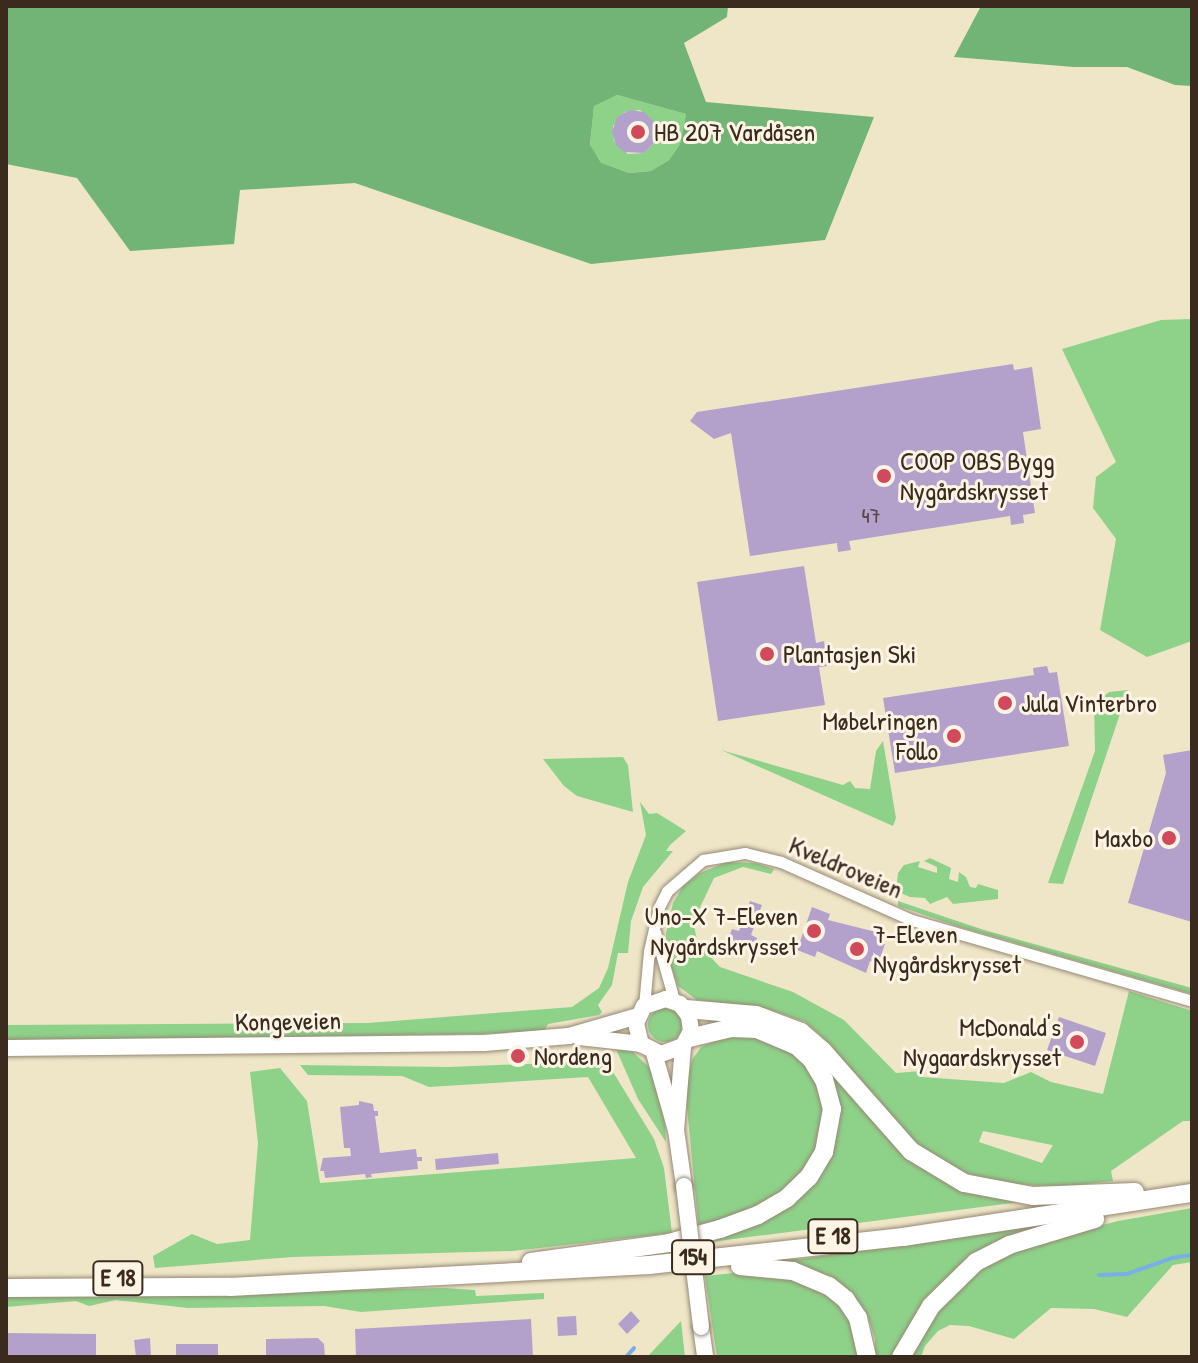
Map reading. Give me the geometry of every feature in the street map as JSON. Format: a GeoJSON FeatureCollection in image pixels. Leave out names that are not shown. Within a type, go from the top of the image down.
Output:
{"type":"FeatureCollection","features":[{"type":"Feature","properties":{"kind":"highway","name":"E 18"},"geometry":{"type":"LineString","coordinates":[[680,1005],[756,1015],[801,1032],[822,1050],[911,1151],[964,1183],[1033,1196],[1188,1190]]}},
{"type":"Feature","properties":{"kind":"highway","name":"E 18"},"geometry":{"type":"LineString","coordinates":[[525,1262],[669,1243],[720,1229],[758,1215],[787,1198],[809,1177],[824,1152],[832,1109],[824,1080],[812,1060],[797,1046],[757,1029],[731,1028],[686,1042]]}},
{"type":"Feature","properties":{"kind":"highway","name":"E 18"},"geometry":{"type":"LineString","coordinates":[[6,1288],[230,1287],[649,1265],[903,1237],[1188,1190]]}},
{"type":"Feature","properties":{"kind":"highway"},"geometry":{"type":"LineString","coordinates":[[901,1357],[931,1306],[976,1262],[1045,1232],[1188,1190]]}},
{"type":"Feature","properties":{"kind":"highway","name":"E 18"},"geometry":{"type":"LineString","coordinates":[[6,1278],[387,1271],[525,1262],[799,1241],[1138,1192]]}},
{"type":"Feature","properties":{"kind":"highway","name":"E 18"},"geometry":{"type":"LineString","coordinates":[[649,1265],[767,1266],[809,1277],[846,1300],[858,1318],[867,1357]]}},
{"type":"Feature","properties":{"kind":"main road"},"geometry":{"type":"LineString","coordinates":[[641,1011],[658,999],[680,1005]]}},
{"type":"Feature","properties":{"kind":"main road","name":"154"},"geometry":{"type":"LineString","coordinates":[[676,1130],[691,1023],[680,1005]]}},
{"type":"Feature","properties":{"kind":"main road","name":"154"},"geometry":{"type":"LineString","coordinates":[[641,1011],[636,1030],[648,1048],[676,1130],[705,1357]]}},
{"type":"Feature","properties":{"kind":"main road","name":"Kongeveien"},"geometry":{"type":"LineString","coordinates":[[569,1036],[641,1011]]}},
{"type":"Feature","properties":{"kind":"main road","name":"Kongeveien"},"geometry":{"type":"LineString","coordinates":[[6,1048],[484,1043],[569,1036],[648,1048]]}},
{"type":"Feature","properties":{"kind":"main road"},"geometry":{"type":"LineString","coordinates":[[648,1048],[669,1054],[686,1042]]}},
{"type":"Feature","properties":{"kind":"street","name":"Kveldroveien"},"geometry":{"type":"LineString","coordinates":[[641,1011],[654,928],[667,891],[703,860],[745,853],[781,862],[912,920],[1192,1001]]}},
{"type":"Feature","properties":{"kind":"street"},"geometry":{"type":"LineString","coordinates":[[654,928],[680,1005]]}},
{"type":"Feature","properties":{"kind":"green space"},"geometry":{"type":"Polygon","coordinates":[[[6,6],[728,6],[727,17],[684,43],[706,102],[874,117],[825,240],[591,264],[355,183],[240,190],[234,244],[130,251],[77,178],[6,164],[6,6]],[[617,95],[594,106],[590,145],[601,163],[629,173],[651,171],[669,160],[680,144],[686,114],[617,95]]]}},
{"type":"Feature","properties":{"kind":"green space"},"geometry":{"type":"Polygon","coordinates":[[[981,6],[1192,6],[1192,86],[1175,85],[1127,67],[1074,67],[954,57],[981,6]]]}},
{"type":"Feature","properties":{"kind":"green space"},"geometry":{"type":"Polygon","coordinates":[[[617,95],[686,114],[680,144],[669,160],[651,171],[629,173],[601,164],[590,146],[594,105],[617,95]],[[640,110],[625,112],[613,126],[614,141],[628,154],[644,153],[654,143],[657,133],[670,131],[668,122],[655,123],[640,110]]]}},
{"type":"Feature","properties":{"kind":"green space"},"geometry":{"type":"Polygon","coordinates":[[[1192,319],[1192,641],[1147,657],[1100,630],[1116,539],[1093,508],[1096,477],[1116,462],[1062,349],[1161,320],[1192,319]]]}},
{"type":"Feature","properties":{"kind":"green space"},"geometry":{"type":"Polygon","coordinates":[[[1128,690],[1063,884],[1048,883],[1095,751],[1094,704],[1109,692],[1128,690]]]}},
{"type":"Feature","properties":{"kind":"green space"},"geometry":{"type":"Polygon","coordinates":[[[883,741],[896,818],[893,826],[721,750],[843,785],[850,781],[855,788],[870,789],[876,751],[883,741]]]}},
{"type":"Feature","properties":{"kind":"green space"},"geometry":{"type":"Polygon","coordinates":[[[623,757],[628,765],[633,812],[577,796],[564,786],[543,759],[623,757]]]}},
{"type":"Feature","properties":{"kind":"green space"},"geometry":{"type":"Polygon","coordinates":[[[640,802],[649,814],[657,813],[686,831],[670,845],[666,851],[673,851],[643,887],[631,921],[628,953],[618,953],[612,985],[598,1005],[602,1012],[599,1015],[548,1024],[544,1031],[479,1034],[6,1041],[6,1025],[368,1023],[572,1007],[599,988],[608,968],[628,882],[646,835],[640,802]]]}},
{"type":"Feature","properties":{"kind":"green space"},"geometry":{"type":"Polygon","coordinates":[[[930,858],[951,868],[949,879],[958,882],[959,872],[966,877],[970,887],[976,888],[978,884],[998,890],[998,899],[953,904],[947,897],[930,904],[925,898],[910,897],[896,891],[898,873],[904,865],[920,861],[918,867],[937,873],[937,867],[924,861],[930,858]]]}},
{"type":"Feature","properties":{"kind":"green space"},"geometry":{"type":"Polygon","coordinates":[[[727,862],[755,863],[774,869],[771,874],[743,867],[714,878],[693,922],[698,944],[720,967],[793,992],[844,1020],[896,1073],[921,1071],[922,1077],[1004,1083],[1031,1072],[1051,1082],[1103,1094],[1129,991],[1192,1011],[1192,1121],[1183,1121],[1111,1171],[1113,1181],[1060,1187],[996,1183],[949,1167],[901,1132],[830,1044],[805,1022],[765,1008],[697,1000],[678,986],[667,954],[666,933],[673,903],[683,886],[700,873],[727,862]],[[983,1131],[979,1142],[1042,1163],[1053,1145],[983,1131]]]}},
{"type":"Feature","properties":{"kind":"green space"},"geometry":{"type":"Polygon","coordinates":[[[898,901],[984,930],[1192,988],[1192,994],[960,927],[898,906],[898,901]]]}},
{"type":"Feature","properties":{"kind":"green space"},"geometry":{"type":"Polygon","coordinates":[[[665,1008],[677,1013],[682,1025],[677,1037],[665,1042],[653,1037],[648,1025],[653,1013],[665,1008]]]}},
{"type":"Feature","properties":{"kind":"green space"},"geometry":{"type":"Polygon","coordinates":[[[758,1035],[788,1047],[810,1068],[824,1107],[816,1158],[772,1201],[699,1231],[685,1087],[692,1060],[701,1047],[720,1039],[758,1035]]]}},
{"type":"Feature","properties":{"kind":"green space"},"geometry":{"type":"Polygon","coordinates":[[[616,1049],[633,1052],[652,1070],[664,1109],[666,1142],[638,1099],[616,1049]]]}},
{"type":"Feature","properties":{"kind":"green space"},"geometry":{"type":"Polygon","coordinates":[[[601,1061],[610,1067],[654,1139],[664,1168],[672,1233],[513,1251],[293,1257],[155,1268],[153,1256],[192,1234],[217,1244],[250,1240],[258,1143],[250,1072],[280,1068],[307,1101],[320,1183],[636,1158],[588,1077],[429,1087],[402,1076],[308,1075],[300,1065],[448,1067],[601,1061]]]}},
{"type":"Feature","properties":{"kind":"green space"},"geometry":{"type":"Polygon","coordinates":[[[834,1070],[911,1156],[1036,1200],[703,1243],[702,1239],[756,1223],[827,1163],[839,1126],[839,1109],[828,1072],[834,1070]]]}},
{"type":"Feature","properties":{"kind":"green space"},"geometry":{"type":"Polygon","coordinates":[[[1192,1208],[1192,1262],[1173,1265],[1127,1317],[1094,1309],[1051,1308],[1014,1339],[969,1326],[950,1325],[938,1331],[925,1346],[921,1357],[910,1357],[925,1328],[946,1302],[990,1262],[1038,1242],[1118,1221],[1192,1208]]]}},
{"type":"Feature","properties":{"kind":"green space"},"geometry":{"type":"Polygon","coordinates":[[[1048,1224],[1012,1236],[894,1357],[875,1357],[875,1339],[868,1317],[855,1298],[830,1276],[780,1262],[1048,1224]]]}},
{"type":"Feature","properties":{"kind":"green space"},"geometry":{"type":"Polygon","coordinates":[[[743,1272],[804,1282],[825,1293],[841,1306],[849,1319],[859,1357],[717,1357],[705,1276],[743,1272]]]}},
{"type":"Feature","properties":{"kind":"green space"},"geometry":{"type":"Polygon","coordinates":[[[475,1290],[476,1296],[544,1293],[544,1299],[361,1312],[324,1306],[188,1308],[116,1300],[89,1306],[76,1301],[6,1307],[6,1296],[475,1290]]]}},
{"type":"Feature","properties":{"kind":"green space"},"geometry":{"type":"Polygon","coordinates":[[[681,1321],[685,1357],[647,1357],[681,1321]]]}},
{"type":"Feature","properties":{"kind":"building","name":"HB 207 Vardåsen"},"geometry":{"type":"Polygon","coordinates":[[[630,110],[644,112],[655,123],[669,122],[670,132],[657,133],[654,143],[644,153],[624,152],[616,145],[612,132],[617,117],[630,110]]]}},
{"type":"Feature","properties":{"kind":"building","name":"COOP OBS Bygg Nygårdskrysset"},"geometry":{"type":"Polygon","coordinates":[[[1013,364],[1014,370],[1032,367],[1041,429],[1023,432],[1035,513],[1023,515],[1024,523],[1011,525],[1010,516],[849,541],[851,550],[838,552],[837,543],[750,556],[731,433],[714,439],[690,421],[697,412],[1013,364]]]}},
{"type":"Feature","properties":{"kind":"building","name":"Plantasjen Ski"},"geometry":{"type":"Polygon","coordinates":[[[804,566],[816,643],[824,641],[828,666],[819,667],[825,705],[718,721],[697,582],[804,566]]]}},
{"type":"Feature","properties":{"kind":"building"},"geometry":{"type":"Polygon","coordinates":[[[1047,666],[1049,673],[1057,672],[1069,746],[895,773],[883,698],[1034,675],[1033,668],[1047,666]]]}},
{"type":"Feature","properties":{"kind":"building","name":"Maxbo"},"geometry":{"type":"Polygon","coordinates":[[[1192,750],[1192,922],[1128,903],[1166,773],[1163,755],[1192,750]]]}},
{"type":"Feature","properties":{"kind":"building"},"geometry":{"type":"Polygon","coordinates":[[[750,901],[762,905],[751,935],[757,938],[753,949],[728,940],[732,929],[739,931],[750,901]]]}},
{"type":"Feature","properties":{"kind":"building"},"geometry":{"type":"Polygon","coordinates":[[[812,907],[830,914],[828,920],[880,933],[877,941],[885,944],[878,964],[870,961],[866,973],[817,951],[815,957],[797,950],[812,907]]]}},
{"type":"Feature","properties":{"kind":"building","name":"McDonald's Nygaardskrysset"},"geometry":{"type":"Polygon","coordinates":[[[1059,1017],[1106,1033],[1095,1066],[1047,1050],[1059,1017]]]}},
{"type":"Feature","properties":{"kind":"building"},"geometry":{"type":"Polygon","coordinates":[[[359,1101],[373,1104],[374,1111],[378,1111],[378,1116],[375,1116],[380,1153],[416,1149],[417,1157],[422,1157],[422,1161],[417,1161],[418,1169],[371,1174],[372,1177],[366,1178],[365,1174],[325,1178],[324,1171],[320,1171],[323,1158],[351,1156],[350,1148],[344,1148],[340,1107],[359,1105],[359,1101]]]}},
{"type":"Feature","properties":{"kind":"building"},"geometry":{"type":"Polygon","coordinates":[[[498,1153],[499,1164],[436,1170],[435,1159],[498,1153]]]}},
{"type":"Feature","properties":{"kind":"building"},"geometry":{"type":"Polygon","coordinates":[[[631,1311],[640,1321],[627,1334],[618,1324],[631,1311]]]}},
{"type":"Feature","properties":{"kind":"building"},"geometry":{"type":"Polygon","coordinates":[[[576,1316],[577,1335],[558,1336],[557,1317],[576,1316]]]}},
{"type":"Feature","properties":{"kind":"building"},"geometry":{"type":"Polygon","coordinates":[[[531,1319],[533,1357],[356,1357],[355,1329],[531,1319]]]}},
{"type":"Feature","properties":{"kind":"building"},"geometry":{"type":"Polygon","coordinates":[[[6,1333],[96,1334],[96,1357],[6,1357],[6,1333]]]}},
{"type":"Feature","properties":{"kind":"building"},"geometry":{"type":"Polygon","coordinates":[[[150,1338],[151,1357],[136,1357],[134,1340],[150,1338]]]}},
{"type":"Feature","properties":{"kind":"building"},"geometry":{"type":"Polygon","coordinates":[[[318,1338],[324,1344],[325,1357],[266,1357],[266,1339],[318,1338]]]}},
{"type":"Feature","properties":{"kind":"building"},"geometry":{"type":"Polygon","coordinates":[[[176,1344],[218,1344],[218,1357],[176,1357],[176,1344]]]}},
{"type":"Feature","properties":{"kind":"waterway"},"geometry":{"type":"LineString","coordinates":[[1099,1275],[1127,1274],[1172,1258],[1192,1255]]}},
{"type":"Feature","properties":{"kind":"waterway"},"geometry":{"type":"LineString","coordinates":[[626,1357],[634,1348]]}},
{"type":"Feature","properties":{"kind":"place","name":"HB 207 Vardåsen"},"geometry":{"type":"Point","coordinates":[638,132]}},
{"type":"Feature","properties":{"kind":"place","name":"COOP OBS Bygg Nygårdskrysset"},"geometry":{"type":"Point","coordinates":[884,476]}},
{"type":"Feature","properties":{"kind":"place","name":"Plantasjen Ski"},"geometry":{"type":"Point","coordinates":[767,654]}},
{"type":"Feature","properties":{"kind":"place","name":"Jula Vinterbro"},"geometry":{"type":"Point","coordinates":[1005,703]}},
{"type":"Feature","properties":{"kind":"place","name":"Møbelringen Follo"},"geometry":{"type":"Point","coordinates":[954,736]}},
{"type":"Feature","properties":{"kind":"place","name":"Maxbo"},"geometry":{"type":"Point","coordinates":[1169,838]}},
{"type":"Feature","properties":{"kind":"place","name":"Uno-X 7-Eleven Nygårdskrysset"},"geometry":{"type":"Point","coordinates":[814,931]}},
{"type":"Feature","properties":{"kind":"place","name":"7-Eleven Nygårdskrysset"},"geometry":{"type":"Point","coordinates":[857,949]}},
{"type":"Feature","properties":{"kind":"place","name":"McDonald's Nygaardskrysset"},"geometry":{"type":"Point","coordinates":[1077,1042]}},
{"type":"Feature","properties":{"kind":"place","name":"Nordeng"},"geometry":{"type":"Point","coordinates":[518,1056]}}]}
